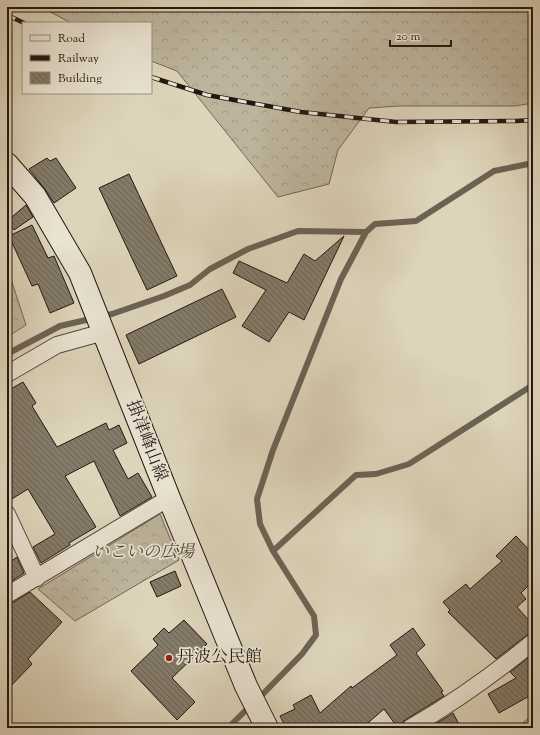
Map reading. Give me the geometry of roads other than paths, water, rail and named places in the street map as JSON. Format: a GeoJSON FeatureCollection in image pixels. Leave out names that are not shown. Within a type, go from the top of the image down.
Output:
{"type":"FeatureCollection","features":[{"type":"Feature","properties":{"kind":"main road","name":"掛津峰山線"},"geometry":{"type":"LineString","coordinates":[[7,164],[35,196],[80,273],[169,498],[246,686],[264,721]]}},
{"type":"Feature","properties":{"kind":"street"},"geometry":{"type":"LineString","coordinates":[[7,374],[57,345],[100,323]]}},
{"type":"Feature","properties":{"kind":"street"},"geometry":{"type":"LineString","coordinates":[[7,595],[169,498]]}},
{"type":"Feature","properties":{"kind":"street"},"geometry":{"type":"LineString","coordinates":[[7,514],[37,578]]}},
{"type":"Feature","properties":{"kind":"street"},"geometry":{"type":"LineString","coordinates":[[410,728],[501,668],[533,642]]}},
{"type":"Feature","properties":{"kind":"waterway"},"geometry":{"type":"LineString","coordinates":[[258,699],[302,654],[316,635],[314,616],[273,551],[260,524],[257,499],[273,450],[341,279],[366,232],[375,224],[416,221],[494,171],[533,163]]}},
{"type":"Feature","properties":{"kind":"waterway"},"geometry":{"type":"LineString","coordinates":[[7,354],[60,326],[112,314],[164,296],[190,285],[210,269],[248,249],[298,231],[366,232]]}},
{"type":"Feature","properties":{"kind":"waterway"},"geometry":{"type":"LineString","coordinates":[[273,551],[356,475],[376,474],[409,464],[533,385]]}},
{"type":"Feature","properties":{"kind":"waterway"},"geometry":{"type":"LineString","coordinates":[[228,728],[251,705]]}},
{"type":"Feature","properties":{"kind":"railway"},"geometry":{"type":"LineString","coordinates":[[7,15],[22,22]]}},
{"type":"Feature","properties":{"kind":"railway"},"geometry":{"type":"LineString","coordinates":[[152,77],[207,95],[301,112],[396,122],[533,120]]}},
{"type":"Feature","properties":{"kind":"place","name":"丹波公民館"},"geometry":{"type":"Point","coordinates":[169,658]}},
{"type":"Feature","properties":{"kind":"park label","name":"いこいの広場"},"geometry":{"type":"Point","coordinates":[143,553]}}]}
